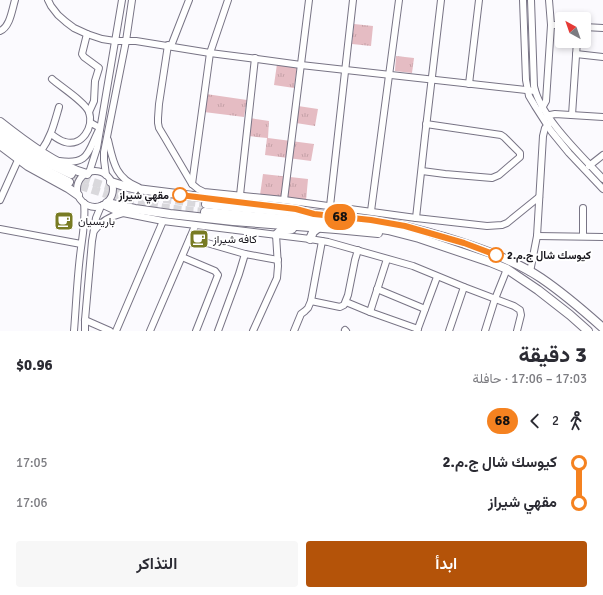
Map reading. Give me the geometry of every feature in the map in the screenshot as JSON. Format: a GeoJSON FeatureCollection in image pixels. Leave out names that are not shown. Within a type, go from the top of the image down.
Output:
{"type":"FeatureCollection","features":[{"type":"Feature","properties":{"kind":"highway"},"geometry":{"type":"LineString","coordinates":[[0,122],[19,137],[56,160],[74,169],[88,173]]}},
{"type":"Feature","properties":{"kind":"highway"},"geometry":{"type":"LineString","coordinates":[[0,129],[25,149],[49,163],[70,178],[52,174],[35,164],[0,138]]}},
{"type":"Feature","properties":{"kind":"highway"},"geometry":{"type":"LineString","coordinates":[[0,145],[18,160],[78,195]]}},
{"type":"Feature","properties":{"kind":"highway"},"geometry":{"type":"LineString","coordinates":[[111,182],[130,188],[149,191],[296,209],[314,214]]}},
{"type":"Feature","properties":{"kind":"highway"},"geometry":{"type":"LineString","coordinates":[[104,204],[170,214],[382,234],[404,234]]}},
{"type":"Feature","properties":{"kind":"highway"},"geometry":{"type":"LineString","coordinates":[[588,331],[538,290],[507,270],[461,251],[404,234],[356,225],[206,208],[314,214],[371,220],[416,229],[484,250],[530,272],[542,279],[600,323],[603,328]]}},
{"type":"Feature","properties":{"kind":"highway"},"geometry":{"type":"LineString","coordinates":[[276,234],[280,231],[292,229],[298,226]]}},
{"type":"Feature","properties":{"kind":"highway"},"geometry":{"type":"LineString","coordinates":[[310,239],[313,232],[318,228]]}},
{"type":"Feature","properties":{"kind":"street"},"geometry":{"type":"LineString","coordinates":[[0,32],[4,30],[8,23],[15,0]]}},
{"type":"Feature","properties":{"kind":"street"},"geometry":{"type":"LineString","coordinates":[[48,0],[58,15],[74,28],[102,39],[115,41],[136,41],[210,53],[301,65],[535,92]]}},
{"type":"Feature","properties":{"kind":"street"},"geometry":{"type":"LineString","coordinates":[[122,0],[97,148],[88,173],[80,180],[78,185],[78,195],[84,203],[92,207],[104,204],[113,210],[163,221],[195,226],[276,234],[322,241],[413,266],[437,277],[514,306],[520,310],[521,315],[517,331]]}},
{"type":"Feature","properties":{"kind":"street"},"geometry":{"type":"LineString","coordinates":[[85,331],[93,232],[96,218],[104,204],[112,195],[113,186],[106,175],[104,160],[132,0]]}},
{"type":"Feature","properties":{"kind":"street"},"geometry":{"type":"LineString","coordinates":[[189,0],[170,46],[159,104],[158,122],[159,128],[186,176],[192,184],[200,190],[204,192],[284,200],[487,226],[502,225],[539,197]]}},
{"type":"Feature","properties":{"kind":"street"},"geometry":{"type":"LineString","coordinates":[[192,184],[210,53],[228,0]]}},
{"type":"Feature","properties":{"kind":"street"},"geometry":{"type":"LineString","coordinates":[[284,200],[309,0]]}},
{"type":"Feature","properties":{"kind":"street"},"geometry":{"type":"LineString","coordinates":[[330,206],[353,0]]}},
{"type":"Feature","properties":{"kind":"street"},"geometry":{"type":"LineString","coordinates":[[371,211],[399,0]]}},
{"type":"Feature","properties":{"kind":"street"},"geometry":{"type":"LineString","coordinates":[[416,218],[441,0]]}},
{"type":"Feature","properties":{"kind":"street"},"geometry":{"type":"LineString","coordinates":[[469,84],[479,0]]}},
{"type":"Feature","properties":{"kind":"street"},"geometry":{"type":"LineString","coordinates":[[522,0],[526,80],[532,101],[548,120],[569,153],[603,190]]}},
{"type":"Feature","properties":{"kind":"street"},"geometry":{"type":"LineString","coordinates":[[531,0],[535,92],[540,109]]}},
{"type":"Feature","properties":{"kind":"street"},"geometry":{"type":"LineString","coordinates":[[540,109],[546,101],[551,25],[550,0]]}},
{"type":"Feature","properties":{"kind":"street"},"geometry":{"type":"LineString","coordinates":[[591,27],[603,28]]}},
{"type":"Feature","properties":{"kind":"street"},"geometry":{"type":"LineString","coordinates":[[86,34],[82,54],[99,68],[94,101],[88,112]]}},
{"type":"Feature","properties":{"kind":"street"},"geometry":{"type":"LineString","coordinates":[[572,115],[576,48]]}},
{"type":"Feature","properties":{"kind":"street"},"geometry":{"type":"LineString","coordinates":[[576,54],[603,57]]}},
{"type":"Feature","properties":{"kind":"street"},"geometry":{"type":"LineString","coordinates":[[240,195],[255,58]]}},
{"type":"Feature","properties":{"kind":"street"},"geometry":{"type":"LineString","coordinates":[[51,134],[65,142],[73,142],[81,139],[87,132],[90,123],[88,112],[83,104],[52,79]]}},
{"type":"Feature","properties":{"kind":"street"},"geometry":{"type":"LineString","coordinates":[[41,151],[51,134],[59,107]]}},
{"type":"Feature","properties":{"kind":"street"},"geometry":{"type":"LineString","coordinates":[[530,272],[537,236],[543,136],[548,120],[555,114],[603,117]]}},
{"type":"Feature","properties":{"kind":"street"},"geometry":{"type":"LineString","coordinates":[[548,120],[603,179]]}},
{"type":"Feature","properties":{"kind":"street"},"geometry":{"type":"LineString","coordinates":[[90,123],[100,128]]}},
{"type":"Feature","properties":{"kind":"street"},"geometry":{"type":"LineString","coordinates":[[422,171],[492,178],[499,175],[520,157],[520,153],[501,135],[426,124]]}},
{"type":"Feature","properties":{"kind":"street"},"geometry":{"type":"LineString","coordinates":[[56,160],[71,162],[84,157],[91,149],[100,128]]}},
{"type":"Feature","properties":{"kind":"street"},"geometry":{"type":"LineString","coordinates":[[107,138],[113,162],[119,173],[131,183],[149,191]]}},
{"type":"Feature","properties":{"kind":"street"},"geometry":{"type":"LineString","coordinates":[[584,170],[602,157]]}},
{"type":"Feature","properties":{"kind":"street"},"geometry":{"type":"LineString","coordinates":[[0,200],[18,160]]}},
{"type":"Feature","properties":{"kind":"street"},"geometry":{"type":"LineString","coordinates":[[88,173],[98,172],[106,175]]}},
{"type":"Feature","properties":{"kind":"street"},"geometry":{"type":"LineString","coordinates":[[74,331],[81,244],[85,220],[84,203]]}},
{"type":"Feature","properties":{"kind":"street"},"geometry":{"type":"LineString","coordinates":[[583,208],[583,236]]}},
{"type":"Feature","properties":{"kind":"street"},"geometry":{"type":"LineString","coordinates":[[93,232],[106,219],[124,213]]}},
{"type":"Feature","properties":{"kind":"street"},"geometry":{"type":"LineString","coordinates":[[116,331],[163,221]]}},
{"type":"Feature","properties":{"kind":"street"},"geometry":{"type":"LineString","coordinates":[[150,331],[195,226]]}},
{"type":"Feature","properties":{"kind":"street"},"geometry":{"type":"LineString","coordinates":[[0,229],[81,244]]}},
{"type":"Feature","properties":{"kind":"street"},"geometry":{"type":"LineString","coordinates":[[253,331],[275,284],[278,272],[276,234]]}},
{"type":"Feature","properties":{"kind":"street"},"geometry":{"type":"LineString","coordinates":[[537,236],[603,237]]}},
{"type":"Feature","properties":{"kind":"street"},"geometry":{"type":"LineString","coordinates":[[190,238],[245,254],[278,260]]}},
{"type":"Feature","properties":{"kind":"street"},"geometry":{"type":"LineString","coordinates":[[294,331],[300,314],[308,308],[311,300],[322,241]]}},
{"type":"Feature","properties":{"kind":"street"},"geometry":{"type":"LineString","coordinates":[[311,300],[340,307],[344,306],[348,295],[358,250]]}},
{"type":"Feature","properties":{"kind":"street"},"geometry":{"type":"LineString","coordinates":[[218,331],[245,254]]}},
{"type":"Feature","properties":{"kind":"street"},"geometry":{"type":"LineString","coordinates":[[182,257],[215,272],[218,275],[196,331]]}},
{"type":"Feature","properties":{"kind":"street"},"geometry":{"type":"LineString","coordinates":[[370,312],[387,259]]}},
{"type":"Feature","properties":{"kind":"street"},"geometry":{"type":"LineString","coordinates":[[484,331],[507,270]]}},
{"type":"Feature","properties":{"kind":"street"},"geometry":{"type":"LineString","coordinates":[[346,302],[418,330],[437,277]]}},
{"type":"Feature","properties":{"kind":"street"},"geometry":{"type":"LineString","coordinates":[[449,331],[464,287]]}},
{"type":"Feature","properties":{"kind":"street"},"geometry":{"type":"LineString","coordinates":[[377,289],[425,309]]}},
{"type":"Feature","properties":{"kind":"street"},"geometry":{"type":"LineString","coordinates":[[85,320],[110,331]]}},
{"type":"Feature","properties":{"kind":"green space"},"geometry":{"type":"Polygon","coordinates":[[[354,24],[373,26],[371,46],[352,44],[354,24]]]}},
{"type":"Feature","properties":{"kind":"green space"},"geometry":{"type":"Polygon","coordinates":[[[396,56],[414,58],[412,73],[395,71],[396,56]]]}},
{"type":"Feature","properties":{"kind":"green space"},"geometry":{"type":"Polygon","coordinates":[[[277,64],[297,67],[294,88],[274,85],[277,64]]]}},
{"type":"Feature","properties":{"kind":"green space"},"geometry":{"type":"Polygon","coordinates":[[[206,94],[247,100],[244,117],[204,112],[206,94]]]}},
{"type":"Feature","properties":{"kind":"green space"},"geometry":{"type":"Polygon","coordinates":[[[298,106],[318,109],[315,126],[296,123],[298,106]]]}},
{"type":"Feature","properties":{"kind":"green space"},"geometry":{"type":"Polygon","coordinates":[[[250,118],[269,121],[268,138],[314,144],[311,161],[265,155],[267,138],[248,136],[250,118]]]}},
{"type":"Feature","properties":{"kind":"green space"},"geometry":{"type":"Polygon","coordinates":[[[263,174],[308,179],[306,201],[260,195],[263,174]]]}},
{"type":"Feature","properties":{"kind":"tunnel"},"geometry":{"type":"LineString","coordinates":[[71,174],[141,195],[206,204]]}},
{"type":"Feature","properties":{"kind":"tunnel"},"geometry":{"type":"LineString","coordinates":[[69,182],[140,203],[164,208],[205,212]]}},
{"type":"Feature","properties":{"kind":"bus line","name":"68"},"geometry":{"type":"LineString","coordinates":[[180,195],[296,209],[314,214],[371,220],[405,226],[464,243],[496,255]]}},
{"type":"Feature","properties":{"kind":"place","name":"مقهي شيراز"},"geometry":{"type":"Point","coordinates":[180,195]}},
{"type":"Feature","properties":{"kind":"place","name":"باريسيان"},"geometry":{"type":"Point","coordinates":[64,221]}},
{"type":"Feature","properties":{"kind":"place","name":"کافه شيراز"},"geometry":{"type":"Point","coordinates":[199,239]}},
{"type":"Feature","properties":{"kind":"place","name":"كيوسك شال ج.م.2"},"geometry":{"type":"Point","coordinates":[496,255]}}]}
